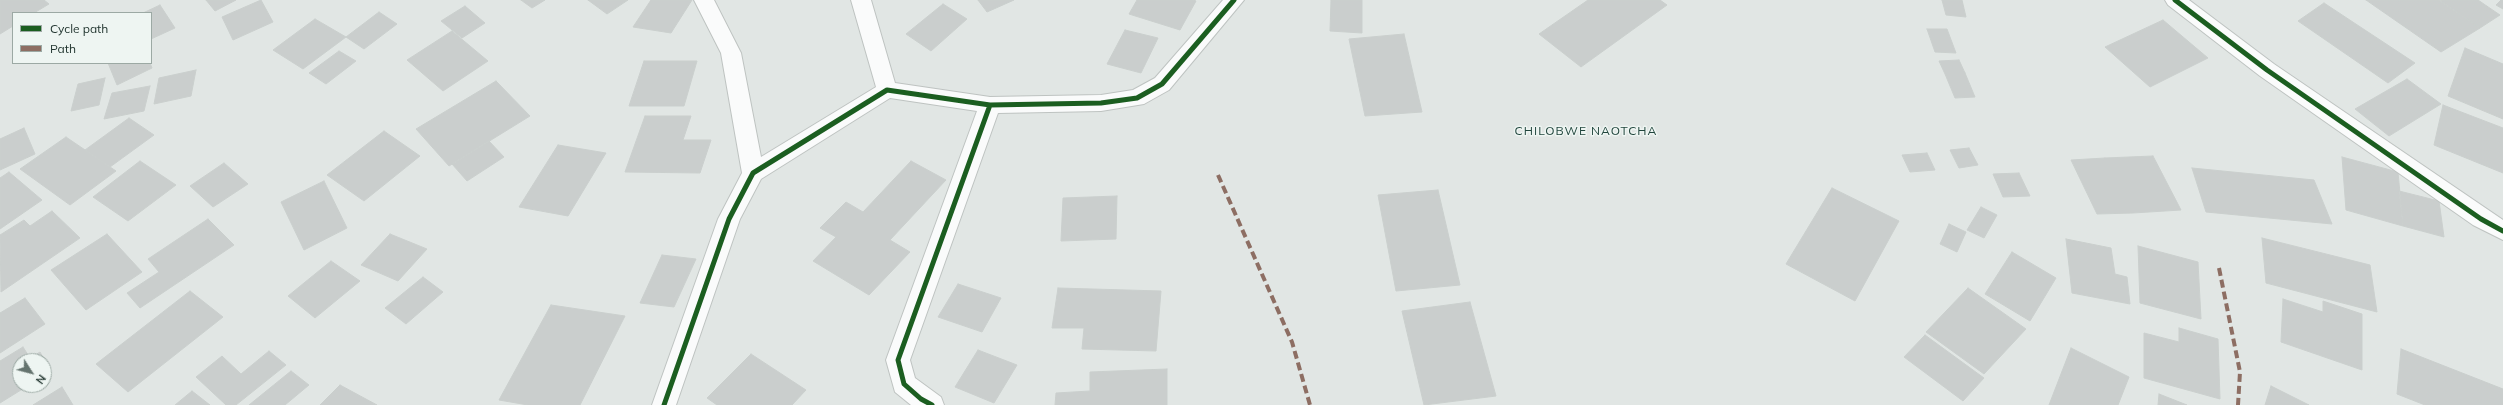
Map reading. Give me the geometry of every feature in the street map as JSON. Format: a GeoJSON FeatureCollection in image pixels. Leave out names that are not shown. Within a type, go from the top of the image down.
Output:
{"type":"FeatureCollection","features":[{"type":"Feature","properties":{"kind":"street"},"geometry":{"type":"LineString","coordinates":[[704,0],[731,53],[754,173]]}},
{"type":"Feature","properties":{"kind":"street"},"geometry":{"type":"LineString","coordinates":[[861,0],[887,90]]}},
{"type":"Feature","properties":{"kind":"street"},"geometry":{"type":"LineString","coordinates":[[664,405],[729,219],[754,173],[887,90],[990,105],[1101,104],[1137,98],[1162,84],[1234,0]]}},
{"type":"Feature","properties":{"kind":"street"},"geometry":{"type":"LineString","coordinates":[[2175,0],[2267,70],[2481,219],[2503,231]]}},
{"type":"Feature","properties":{"kind":"street"},"geometry":{"type":"LineString","coordinates":[[932,405],[921,399],[904,384],[898,360],[990,105]]}},
{"type":"Feature","properties":{"kind":"building"},"geometry":{"type":"Polygon","coordinates":[[[0,0],[44,0],[49,4],[36,12],[12,12],[12,27],[0,34],[0,0]]]}},
{"type":"Feature","properties":{"kind":"building"},"geometry":{"type":"Polygon","coordinates":[[[206,0],[236,0],[215,11],[206,0]]]}},
{"type":"Feature","properties":{"kind":"building"},"geometry":{"type":"Polygon","coordinates":[[[261,0],[273,22],[233,40],[222,17],[261,0]]]}},
{"type":"Feature","properties":{"kind":"building"},"geometry":{"type":"Polygon","coordinates":[[[521,0],[545,0],[532,8],[521,0]]]}},
{"type":"Feature","properties":{"kind":"building"},"geometry":{"type":"Polygon","coordinates":[[[588,0],[628,0],[607,14],[588,0]]]}},
{"type":"Feature","properties":{"kind":"building"},"geometry":{"type":"Polygon","coordinates":[[[651,0],[692,0],[671,33],[633,27],[651,0]]]}},
{"type":"Feature","properties":{"kind":"building"},"geometry":{"type":"Polygon","coordinates":[[[978,0],[1014,0],[987,12],[978,0]]]}},
{"type":"Feature","properties":{"kind":"building"},"geometry":{"type":"Polygon","coordinates":[[[1137,0],[1196,1],[1180,30],[1129,14],[1137,0]]]}},
{"type":"Feature","properties":{"kind":"building"},"geometry":{"type":"Polygon","coordinates":[[[1331,0],[1362,0],[1362,33],[1330,31],[1331,0]]]}},
{"type":"Feature","properties":{"kind":"building"},"geometry":{"type":"Polygon","coordinates":[[[1588,0],[1660,0],[1667,5],[1581,67],[1539,34],[1588,0]]]}},
{"type":"Feature","properties":{"kind":"building"},"geometry":{"type":"Polygon","coordinates":[[[1942,0],[1962,0],[1966,17],[1946,15],[1942,0]]]}},
{"type":"Feature","properties":{"kind":"building"},"geometry":{"type":"Polygon","coordinates":[[[2366,0],[2439,0],[2480,28],[2441,52],[2366,0]]]}},
{"type":"Feature","properties":{"kind":"building"},"geometry":{"type":"Polygon","coordinates":[[[2478,0],[2500,15],[2480,28],[2440,1],[2478,0]]]}},
{"type":"Feature","properties":{"kind":"building"},"geometry":{"type":"Polygon","coordinates":[[[2503,0],[2503,9],[2496,5],[2503,0]]]}},
{"type":"Feature","properties":{"kind":"building"},"geometry":{"type":"Polygon","coordinates":[[[2324,3],[2415,63],[2388,83],[2298,21],[2324,3]]]}},
{"type":"Feature","properties":{"kind":"building"},"geometry":{"type":"Polygon","coordinates":[[[943,4],[967,19],[931,51],[906,34],[943,4]]]}},
{"type":"Feature","properties":{"kind":"building"},"geometry":{"type":"Polygon","coordinates":[[[160,5],[175,28],[152,39],[152,12],[145,12],[160,5]]]}},
{"type":"Feature","properties":{"kind":"building"},"geometry":{"type":"Polygon","coordinates":[[[465,6],[485,23],[462,38],[441,21],[465,6]]]}},
{"type":"Feature","properties":{"kind":"building"},"geometry":{"type":"Polygon","coordinates":[[[379,12],[397,24],[364,49],[346,37],[379,12]]]}},
{"type":"Feature","properties":{"kind":"building"},"geometry":{"type":"Polygon","coordinates":[[[315,19],[346,37],[303,69],[273,50],[315,19]]]}},
{"type":"Feature","properties":{"kind":"building"},"geometry":{"type":"Polygon","coordinates":[[[2163,20],[2208,58],[2150,87],[2105,47],[2163,20]]]}},
{"type":"Feature","properties":{"kind":"building"},"geometry":{"type":"Polygon","coordinates":[[[1927,29],[1947,29],[1956,53],[1935,52],[1927,29]]]}},
{"type":"Feature","properties":{"kind":"building"},"geometry":{"type":"Polygon","coordinates":[[[1125,30],[1158,38],[1141,73],[1107,64],[1125,30]]]}},
{"type":"Feature","properties":{"kind":"building"},"geometry":{"type":"Polygon","coordinates":[[[452,31],[488,61],[443,91],[407,60],[452,31]]]}},
{"type":"Feature","properties":{"kind":"building"},"geometry":{"type":"Polygon","coordinates":[[[1404,34],[1422,112],[1365,116],[1349,39],[1404,34]]]}},
{"type":"Feature","properties":{"kind":"building"},"geometry":{"type":"Polygon","coordinates":[[[2465,48],[2503,64],[2503,119],[2448,96],[2465,48]]]}},
{"type":"Feature","properties":{"kind":"building"},"geometry":{"type":"Polygon","coordinates":[[[339,51],[356,61],[326,84],[309,73],[339,51]]]}},
{"type":"Feature","properties":{"kind":"building"},"geometry":{"type":"Polygon","coordinates":[[[1959,60],[1965,73],[1945,74],[1939,61],[1959,60]]]}},
{"type":"Feature","properties":{"kind":"building"},"geometry":{"type":"Polygon","coordinates":[[[644,61],[697,61],[684,106],[629,106],[644,61]]]}},
{"type":"Feature","properties":{"kind":"building"},"geometry":{"type":"Polygon","coordinates":[[[108,64],[150,64],[152,68],[117,85],[108,64]]]}},
{"type":"Feature","properties":{"kind":"building"},"geometry":{"type":"Polygon","coordinates":[[[196,70],[191,96],[154,104],[159,78],[196,70]]]}},
{"type":"Feature","properties":{"kind":"building"},"geometry":{"type":"Polygon","coordinates":[[[1965,73],[1975,97],[1955,98],[1945,74],[1965,73]]]}},
{"type":"Feature","properties":{"kind":"building"},"geometry":{"type":"Polygon","coordinates":[[[105,78],[99,105],[71,111],[78,84],[105,78]]]}},
{"type":"Feature","properties":{"kind":"building"},"geometry":{"type":"Polygon","coordinates":[[[2407,79],[2441,104],[2389,136],[2355,109],[2407,79]]]}},
{"type":"Feature","properties":{"kind":"building"},"geometry":{"type":"Polygon","coordinates":[[[496,81],[530,116],[449,166],[416,129],[496,81]]]}},
{"type":"Feature","properties":{"kind":"building"},"geometry":{"type":"Polygon","coordinates":[[[150,86],[144,111],[104,119],[112,93],[150,86]]]}},
{"type":"Feature","properties":{"kind":"building"},"geometry":{"type":"Polygon","coordinates":[[[2443,105],[2503,128],[2503,173],[2434,145],[2443,105]]]}},
{"type":"Feature","properties":{"kind":"building"},"geometry":{"type":"Polygon","coordinates":[[[645,116],[691,116],[683,140],[711,140],[700,173],[625,172],[645,116]]]}},
{"type":"Feature","properties":{"kind":"building"},"geometry":{"type":"Polygon","coordinates":[[[129,118],[154,135],[110,167],[85,150],[129,118]]]}},
{"type":"Feature","properties":{"kind":"building"},"geometry":{"type":"Polygon","coordinates":[[[24,128],[35,154],[0,170],[0,139],[24,128]]]}},
{"type":"Feature","properties":{"kind":"building"},"geometry":{"type":"Polygon","coordinates":[[[384,131],[420,156],[364,201],[327,175],[384,131]]]}},
{"type":"Feature","properties":{"kind":"building"},"geometry":{"type":"Polygon","coordinates":[[[66,137],[116,171],[70,205],[20,169],[66,137]]]}},
{"type":"Feature","properties":{"kind":"building"},"geometry":{"type":"Polygon","coordinates":[[[489,141],[504,157],[467,181],[452,164],[489,141]]]}},
{"type":"Feature","properties":{"kind":"building"},"geometry":{"type":"Polygon","coordinates":[[[558,145],[606,153],[568,216],[519,207],[558,145]]]}},
{"type":"Feature","properties":{"kind":"building"},"geometry":{"type":"Polygon","coordinates":[[[1969,148],[1978,165],[1959,168],[1950,150],[1969,148]]]}},
{"type":"Feature","properties":{"kind":"building"},"geometry":{"type":"Polygon","coordinates":[[[1927,153],[1935,170],[1910,172],[1902,155],[1927,153]]]}},
{"type":"Feature","properties":{"kind":"building"},"geometry":{"type":"Polygon","coordinates":[[[2153,156],[2181,210],[2133,213],[2105,158],[2153,156]]]}},
{"type":"Feature","properties":{"kind":"building"},"geometry":{"type":"Polygon","coordinates":[[[2342,157],[2398,172],[2403,226],[2346,210],[2342,157]]]}},
{"type":"Feature","properties":{"kind":"building"},"geometry":{"type":"Polygon","coordinates":[[[2105,158],[2133,213],[2097,214],[2071,160],[2105,158]]]}},
{"type":"Feature","properties":{"kind":"building"},"geometry":{"type":"Polygon","coordinates":[[[140,161],[176,185],[128,221],[93,197],[140,161]]]}},
{"type":"Feature","properties":{"kind":"building"},"geometry":{"type":"Polygon","coordinates":[[[911,161],[946,180],[890,240],[910,252],[869,295],[813,261],[836,237],[820,228],[846,202],[863,212],[911,161]]]}},
{"type":"Feature","properties":{"kind":"building"},"geometry":{"type":"Polygon","coordinates":[[[224,163],[248,184],[213,207],[190,186],[224,163]]]}},
{"type":"Feature","properties":{"kind":"building"},"geometry":{"type":"Polygon","coordinates":[[[2192,168],[2314,180],[2332,224],[2206,212],[2192,168]]]}},
{"type":"Feature","properties":{"kind":"building"},"geometry":{"type":"Polygon","coordinates":[[[9,172],[42,200],[0,229],[0,178],[9,172]]]}},
{"type":"Feature","properties":{"kind":"building"},"geometry":{"type":"Polygon","coordinates":[[[2019,173],[2030,196],[2003,197],[1993,174],[2019,173]]]}},
{"type":"Feature","properties":{"kind":"building"},"geometry":{"type":"Polygon","coordinates":[[[324,181],[347,228],[304,250],[281,202],[324,181]]]}},
{"type":"Feature","properties":{"kind":"building"},"geometry":{"type":"Polygon","coordinates":[[[1832,188],[1899,221],[1855,301],[1786,264],[1832,188]]]}},
{"type":"Feature","properties":{"kind":"building"},"geometry":{"type":"Polygon","coordinates":[[[1438,190],[1460,285],[1396,291],[1378,195],[1438,190]]]}},
{"type":"Feature","properties":{"kind":"building"},"geometry":{"type":"Polygon","coordinates":[[[2399,191],[2439,201],[2444,237],[2403,226],[2399,191]]]}},
{"type":"Feature","properties":{"kind":"building"},"geometry":{"type":"Polygon","coordinates":[[[1117,196],[1116,239],[1061,241],[1063,198],[1117,196]]]}},
{"type":"Feature","properties":{"kind":"building"},"geometry":{"type":"Polygon","coordinates":[[[1981,207],[1997,215],[1984,238],[1967,230],[1981,207]]]}},
{"type":"Feature","properties":{"kind":"building"},"geometry":{"type":"Polygon","coordinates":[[[52,211],[80,238],[1,292],[0,235],[24,220],[30,226],[52,211]]]}},
{"type":"Feature","properties":{"kind":"building"},"geometry":{"type":"Polygon","coordinates":[[[208,219],[234,245],[140,308],[127,293],[159,272],[148,259],[208,219]]]}},
{"type":"Feature","properties":{"kind":"building"},"geometry":{"type":"Polygon","coordinates":[[[1949,224],[1966,232],[1957,252],[1940,244],[1949,224]]]}},
{"type":"Feature","properties":{"kind":"building"},"geometry":{"type":"Polygon","coordinates":[[[107,234],[142,272],[86,310],[51,270],[107,234]]]}},
{"type":"Feature","properties":{"kind":"building"},"geometry":{"type":"Polygon","coordinates":[[[390,234],[427,249],[398,281],[361,265],[390,234]]]}},
{"type":"Feature","properties":{"kind":"building"},"geometry":{"type":"Polygon","coordinates":[[[2262,238],[2370,265],[2377,312],[2266,283],[2262,238]]]}},
{"type":"Feature","properties":{"kind":"building"},"geometry":{"type":"Polygon","coordinates":[[[2066,239],[2111,248],[2115,274],[2127,277],[2130,304],[2072,293],[2066,239]]]}},
{"type":"Feature","properties":{"kind":"building"},"geometry":{"type":"Polygon","coordinates":[[[2138,246],[2198,262],[2201,319],[2140,303],[2138,246]]]}},
{"type":"Feature","properties":{"kind":"building"},"geometry":{"type":"Polygon","coordinates":[[[2012,252],[2056,278],[2030,321],[1985,294],[2012,252]]]}},
{"type":"Feature","properties":{"kind":"building"},"geometry":{"type":"Polygon","coordinates":[[[662,255],[696,259],[674,307],[640,303],[662,255]]]}},
{"type":"Feature","properties":{"kind":"building"},"geometry":{"type":"Polygon","coordinates":[[[331,261],[360,281],[315,318],[288,296],[331,261]]]}},
{"type":"Feature","properties":{"kind":"building"},"geometry":{"type":"Polygon","coordinates":[[[423,277],[443,292],[406,324],[385,308],[423,277]]]}},
{"type":"Feature","properties":{"kind":"building"},"geometry":{"type":"Polygon","coordinates":[[[958,284],[1001,298],[982,332],[938,317],[958,284]]]}},
{"type":"Feature","properties":{"kind":"building"},"geometry":{"type":"Polygon","coordinates":[[[1058,288],[1161,291],[1156,351],[1082,349],[1084,328],[1052,328],[1058,288]]]}},
{"type":"Feature","properties":{"kind":"building"},"geometry":{"type":"Polygon","coordinates":[[[1968,288],[2026,329],[1984,374],[1926,332],[1968,288]]]}},
{"type":"Feature","properties":{"kind":"building"},"geometry":{"type":"Polygon","coordinates":[[[190,291],[223,317],[128,392],[96,364],[190,291]]]}},
{"type":"Feature","properties":{"kind":"building"},"geometry":{"type":"Polygon","coordinates":[[[25,298],[45,324],[0,353],[0,313],[25,298]]]}},
{"type":"Feature","properties":{"kind":"building"},"geometry":{"type":"Polygon","coordinates":[[[2283,299],[2323,312],[2323,301],[2362,314],[2362,370],[2281,342],[2283,299]]]}},
{"type":"Feature","properties":{"kind":"building"},"geometry":{"type":"Polygon","coordinates":[[[1470,302],[1496,396],[1424,405],[1402,311],[1470,302]]]}},
{"type":"Feature","properties":{"kind":"building"},"geometry":{"type":"Polygon","coordinates":[[[551,305],[625,316],[580,405],[528,405],[499,400],[551,305]]]}},
{"type":"Feature","properties":{"kind":"building"},"geometry":{"type":"Polygon","coordinates":[[[2179,328],[2218,339],[2220,399],[2144,378],[2144,333],[2179,342],[2179,328]]]}},
{"type":"Feature","properties":{"kind":"building"},"geometry":{"type":"Polygon","coordinates":[[[1925,335],[1984,378],[1963,401],[1904,357],[1925,335]]]}},
{"type":"Feature","properties":{"kind":"building"},"geometry":{"type":"Polygon","coordinates":[[[23,347],[27,353],[13,353],[23,347]]]}},
{"type":"Feature","properties":{"kind":"building"},"geometry":{"type":"Polygon","coordinates":[[[2071,348],[2129,377],[2118,405],[2049,405],[2071,348]]]}},
{"type":"Feature","properties":{"kind":"building"},"geometry":{"type":"Polygon","coordinates":[[[2401,349],[2503,389],[2503,405],[2425,405],[2397,394],[2401,349]]]}},
{"type":"Feature","properties":{"kind":"building"},"geometry":{"type":"Polygon","coordinates":[[[978,350],[1017,365],[994,403],[955,387],[978,350]]]}},
{"type":"Feature","properties":{"kind":"building"},"geometry":{"type":"Polygon","coordinates":[[[269,351],[286,365],[236,405],[226,405],[196,377],[222,356],[241,374],[269,351]]]}},
{"type":"Feature","properties":{"kind":"building"},"geometry":{"type":"Polygon","coordinates":[[[12,354],[12,393],[16,393],[0,403],[0,361],[12,354]]]}},
{"type":"Feature","properties":{"kind":"building"},"geometry":{"type":"Polygon","coordinates":[[[751,354],[806,390],[792,405],[717,405],[707,398],[751,354]]]}},
{"type":"Feature","properties":{"kind":"building"},"geometry":{"type":"Polygon","coordinates":[[[1167,369],[1167,405],[1055,405],[1056,393],[1090,391],[1090,372],[1167,369]]]}},
{"type":"Feature","properties":{"kind":"building"},"geometry":{"type":"Polygon","coordinates":[[[291,371],[309,385],[285,405],[249,405],[291,371]]]}},
{"type":"Feature","properties":{"kind":"building"},"geometry":{"type":"Polygon","coordinates":[[[340,385],[377,405],[320,405],[340,385]]]}},
{"type":"Feature","properties":{"kind":"building"},"geometry":{"type":"Polygon","coordinates":[[[2271,386],[2309,405],[2265,405],[2271,386]]]}},
{"type":"Feature","properties":{"kind":"building"},"geometry":{"type":"Polygon","coordinates":[[[62,387],[73,405],[33,405],[62,387]]]}},
{"type":"Feature","properties":{"kind":"building"},"geometry":{"type":"Polygon","coordinates":[[[192,391],[210,405],[175,405],[192,391]]]}},
{"type":"Feature","properties":{"kind":"building"},"geometry":{"type":"Polygon","coordinates":[[[2159,394],[2187,405],[2158,405],[2159,394]]]}},
{"type":"Feature","properties":{"kind":"marked path"},"geometry":{"type":"LineString","coordinates":[[1218,175],[1292,342],[1310,405]]}},
{"type":"Feature","properties":{"kind":"marked path"},"geometry":{"type":"LineString","coordinates":[[2219,268],[2240,372],[2238,405]]}},
{"type":"Feature","properties":{"kind":"cycle path"},"geometry":{"type":"LineString","coordinates":[[664,405],[729,219],[753,173],[887,90],[990,105],[1101,103],[1137,98],[1162,84],[1234,0]]}},
{"type":"Feature","properties":{"kind":"cycle path"},"geometry":{"type":"LineString","coordinates":[[2175,0],[2267,70],[2481,219],[2503,231]]}},
{"type":"Feature","properties":{"kind":"cycle path"},"geometry":{"type":"LineString","coordinates":[[932,405],[921,399],[904,384],[898,360],[990,105]]}},
{"type":"Feature","properties":{"kind":"district","name":"CHILOBWE NAOTCHA"},"geometry":{"type":"Point","coordinates":[1586,131]}}]}
